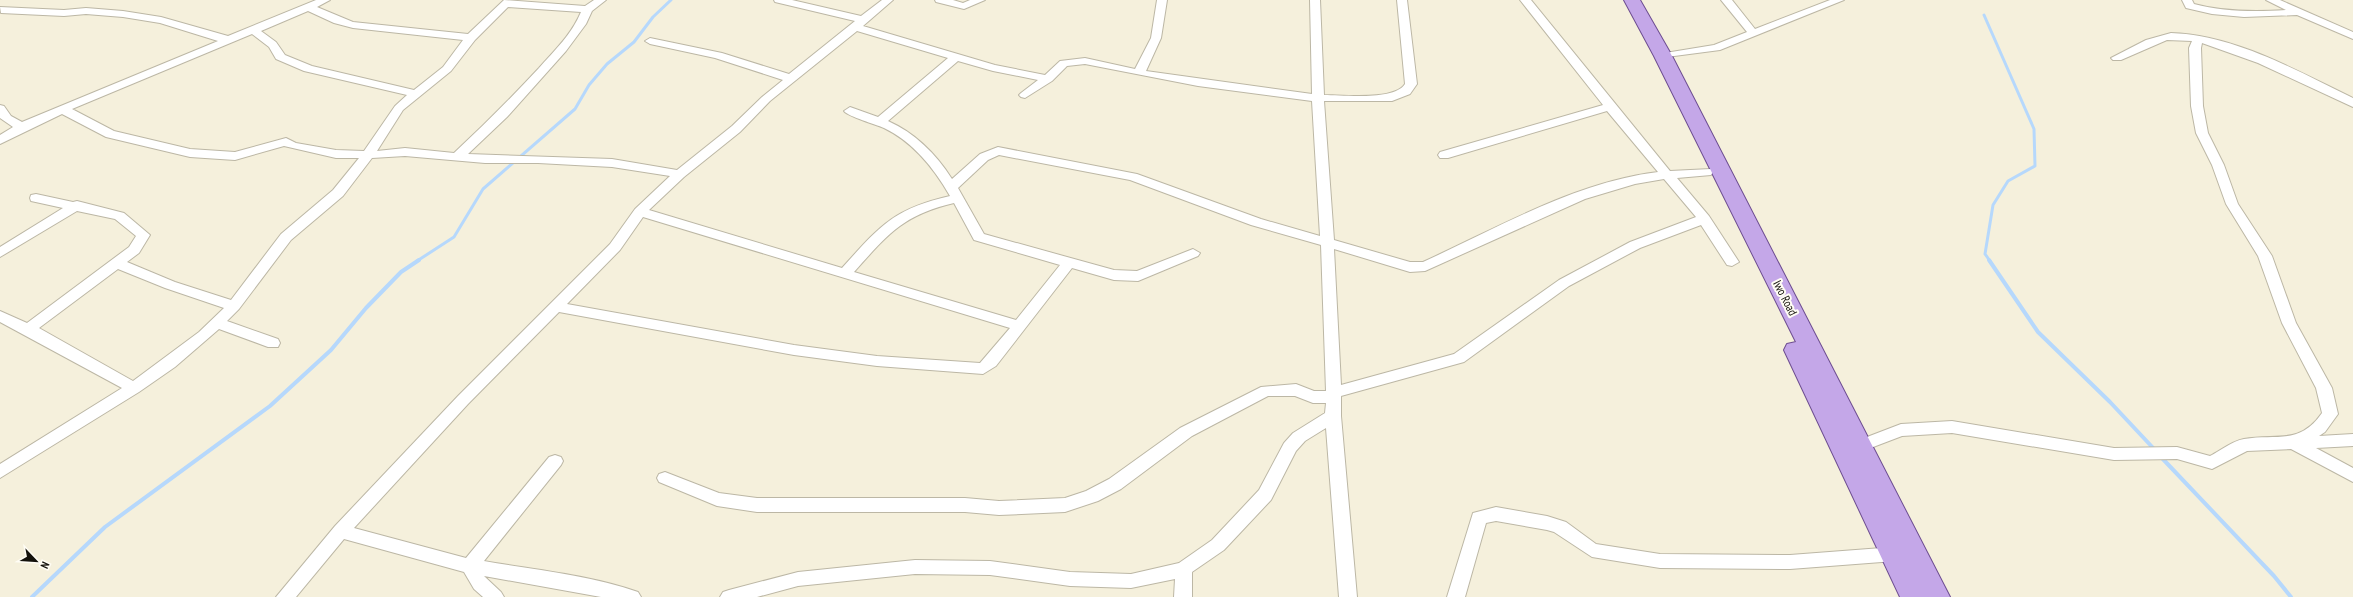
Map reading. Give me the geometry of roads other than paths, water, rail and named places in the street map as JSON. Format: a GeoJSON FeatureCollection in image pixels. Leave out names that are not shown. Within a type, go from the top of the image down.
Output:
{"type":"FeatureCollection","features":[{"type":"Feature","properties":{"kind":"main road","name":"Iwo Road"},"geometry":{"type":"LineString","coordinates":[[1621,0],[1895,554],[1914,597]]}},
{"type":"Feature","properties":{"kind":"main road","name":"Iwo Road"},"geometry":{"type":"LineString","coordinates":[[1632,0],[1663,56],[1936,597]]}},
{"type":"Feature","properties":{"kind":"street"},"geometry":{"type":"LineString","coordinates":[[1,10],[15,0]]}},
{"type":"Feature","properties":{"kind":"street"},"geometry":{"type":"LineString","coordinates":[[80,11],[94,0]]}},
{"type":"Feature","properties":{"kind":"street"},"geometry":{"type":"LineString","coordinates":[[0,140],[22,127],[63,109],[324,0]]}},
{"type":"Feature","properties":{"kind":"street"},"geometry":{"type":"LineString","coordinates":[[458,156],[503,114],[562,49],[581,24],[587,9],[601,0]]}},
{"type":"Feature","properties":{"kind":"street"},"geometry":{"type":"LineString","coordinates":[[779,0],[859,24],[993,68],[1048,79]]}},
{"type":"Feature","properties":{"kind":"street"},"geometry":{"type":"LineString","coordinates":[[285,597],[341,531],[463,400],[615,247],[640,212],[680,174],[722,142],[758,106],[888,0]]}},
{"type":"Feature","properties":{"kind":"street"},"geometry":{"type":"LineString","coordinates":[[940,0],[964,6],[980,0]]}},
{"type":"Feature","properties":{"kind":"street"},"geometry":{"type":"LineString","coordinates":[[1140,73],[1156,38],[1162,0]]}},
{"type":"Feature","properties":{"kind":"street"},"geometry":{"type":"LineString","coordinates":[[1315,0],[1318,98],[1327,241],[1334,395],[1333,416],[1348,597]]}},
{"type":"Feature","properties":{"kind":"street"},"geometry":{"type":"LineString","coordinates":[[1025,95],[1048,79],[1064,62],[1085,61],[1140,73],[1318,98],[1392,98],[1406,92],[1411,84],[1402,0]]}},
{"type":"Feature","properties":{"kind":"street"},"geometry":{"type":"LineString","coordinates":[[1525,0],[1610,107],[1704,219],[1732,262]]}},
{"type":"Feature","properties":{"kind":"street"},"geometry":{"type":"LineString","coordinates":[[1726,0],[1754,34]]}},
{"type":"Feature","properties":{"kind":"street"},"geometry":{"type":"LineString","coordinates":[[1663,56],[1716,48],[1839,0]]}},
{"type":"Feature","properties":{"kind":"street"},"geometry":{"type":"LineString","coordinates":[[2187,0],[2190,6],[2197,9],[2219,12],[2285,15],[2298,12]]}},
{"type":"Feature","properties":{"kind":"street"},"geometry":{"type":"LineString","coordinates":[[2271,0],[2353,36]]}},
{"type":"Feature","properties":{"kind":"street"},"geometry":{"type":"LineString","coordinates":[[1,470],[134,388],[170,363],[217,323],[234,306],[286,237],[338,192],[368,155],[392,116],[447,69],[471,38],[508,2],[587,9]]}},
{"type":"Feature","properties":{"kind":"street"},"geometry":{"type":"LineString","coordinates":[[312,4],[338,21],[353,25],[471,38]]}},
{"type":"Feature","properties":{"kind":"street"},"geometry":{"type":"LineString","coordinates":[[1,10],[64,13],[80,11],[123,14],[161,20],[228,40]]}},
{"type":"Feature","properties":{"kind":"street"},"geometry":{"type":"LineString","coordinates":[[252,30],[273,44],[277,48],[280,57],[286,61],[308,69],[416,94]]}},
{"type":"Feature","properties":{"kind":"street"},"geometry":{"type":"LineString","coordinates":[[2117,58],[2169,36],[2198,39],[2235,50],[2353,103]]}},
{"type":"Feature","properties":{"kind":"street"},"geometry":{"type":"LineString","coordinates":[[2198,39],[2195,48],[2197,106],[2202,133],[2218,164],[2232,204],[2265,256],[2289,323],[2324,388],[2330,414],[2320,428],[2294,443]]}},
{"type":"Feature","properties":{"kind":"street"},"geometry":{"type":"LineString","coordinates":[[650,41],[718,55],[792,79]]}},
{"type":"Feature","properties":{"kind":"street"},"geometry":{"type":"LineString","coordinates":[[879,122],[956,57]]}},
{"type":"Feature","properties":{"kind":"street"},"geometry":{"type":"LineString","coordinates":[[1444,155],[1610,107]]}},
{"type":"Feature","properties":{"kind":"street"},"geometry":{"type":"LineString","coordinates":[[0,109],[7,119],[22,127]]}},
{"type":"Feature","properties":{"kind":"street"},"geometry":{"type":"LineString","coordinates":[[63,109],[92,126],[110,134],[190,153],[235,156],[286,142],[292,146],[336,154],[368,155],[405,152],[497,160],[538,159],[634,165],[680,174]]}},
{"type":"Feature","properties":{"kind":"street"},"geometry":{"type":"LineString","coordinates":[[850,111],[900,132],[920,147],[952,186],[979,237],[1114,275],[1129,277],[1138,276],[1193,253]]}},
{"type":"Feature","properties":{"kind":"street"},"geometry":{"type":"LineString","coordinates":[[952,186],[984,157],[998,150],[1133,177],[1223,211],[1410,267],[1425,266],[1531,217],[1584,196],[1634,180],[1707,172]]}},
{"type":"Feature","properties":{"kind":"street"},"geometry":{"type":"LineString","coordinates":[[28,329],[134,250],[141,241],[143,235],[119,216],[36,198]]}},
{"type":"Feature","properties":{"kind":"street"},"geometry":{"type":"LineString","coordinates":[[846,272],[881,233],[896,220],[922,207],[958,198]]}},
{"type":"Feature","properties":{"kind":"street"},"geometry":{"type":"LineString","coordinates":[[0,253],[77,206]]}},
{"type":"Feature","properties":{"kind":"street"},"geometry":{"type":"LineString","coordinates":[[640,212],[846,272],[1019,326]]}},
{"type":"Feature","properties":{"kind":"street"},"geometry":{"type":"LineString","coordinates":[[665,478],[717,499],[757,505],[965,505],[999,508],[1065,504],[1092,496],[1115,484],[1186,432],[1266,391],[1296,390],[1313,396],[1334,395],[1459,358],[1564,283],[1635,245],[1704,219]]}},
{"type":"Feature","properties":{"kind":"street"},"geometry":{"type":"LineString","coordinates":[[556,307],[794,350],[877,361],[974,370],[983,369],[991,362],[1069,262]]}},
{"type":"Feature","properties":{"kind":"street"},"geometry":{"type":"LineString","coordinates":[[117,263],[170,285],[234,306]]}},
{"type":"Feature","properties":{"kind":"street"},"geometry":{"type":"LineString","coordinates":[[0,316],[28,329],[134,388]]}},
{"type":"Feature","properties":{"kind":"street"},"geometry":{"type":"LineString","coordinates":[[217,323],[273,343]]}},
{"type":"Feature","properties":{"kind":"street"},"geometry":{"type":"LineString","coordinates":[[728,597],[798,579],[915,567],[945,566],[982,568],[1070,579],[1131,581],[1150,578],[1184,569],[1218,545],[1266,496],[1290,448],[1298,437],[1333,416]]}},
{"type":"Feature","properties":{"kind":"street"},"geometry":{"type":"LineString","coordinates":[[1860,446],[1901,430],[1952,427],[2114,454],[2177,453],[2212,463],[2244,445],[2353,440]]}},
{"type":"Feature","properties":{"kind":"street"},"geometry":{"type":"LineString","coordinates":[[2294,443],[2353,476]]}},
{"type":"Feature","properties":{"kind":"street"},"geometry":{"type":"LineString","coordinates":[[470,566],[555,461]]}},
{"type":"Feature","properties":{"kind":"street"},"geometry":{"type":"LineString","coordinates":[[1456,597],[1479,518],[1496,514],[1547,522],[1560,527],[1592,550],[1660,561],[1790,562],[1895,554]]}},
{"type":"Feature","properties":{"kind":"street"},"geometry":{"type":"LineString","coordinates":[[341,531],[470,566],[594,588],[632,597]]}},
{"type":"Feature","properties":{"kind":"street"},"geometry":{"type":"LineString","coordinates":[[470,566],[480,584],[495,597]]}},
{"type":"Feature","properties":{"kind":"street"},"geometry":{"type":"LineString","coordinates":[[1183,597],[1184,569]]}},
{"type":"Feature","properties":{"kind":"waterway"},"geometry":{"type":"LineString","coordinates":[[417,261],[454,237],[483,189],[575,109],[589,85],[607,64],[634,42],[653,17],[671,0]]}},
{"type":"Feature","properties":{"kind":"waterway"},"geometry":{"type":"LineString","coordinates":[[1984,15],[2034,129],[2035,166],[2008,181],[1993,205],[1985,254],[1990,261]]}},
{"type":"Feature","properties":{"kind":"waterway"},"geometry":{"type":"LineString","coordinates":[[32,597],[105,527],[270,406],[331,350],[366,308],[401,272],[419,260]]}},
{"type":"Feature","properties":{"kind":"waterway"},"geometry":{"type":"LineString","coordinates":[[1989,260],[2038,332],[2110,402],[2155,450]]}},
{"type":"Feature","properties":{"kind":"waterway"},"geometry":{"type":"LineString","coordinates":[[2160,456],[2274,576],[2291,597]]}}]}
